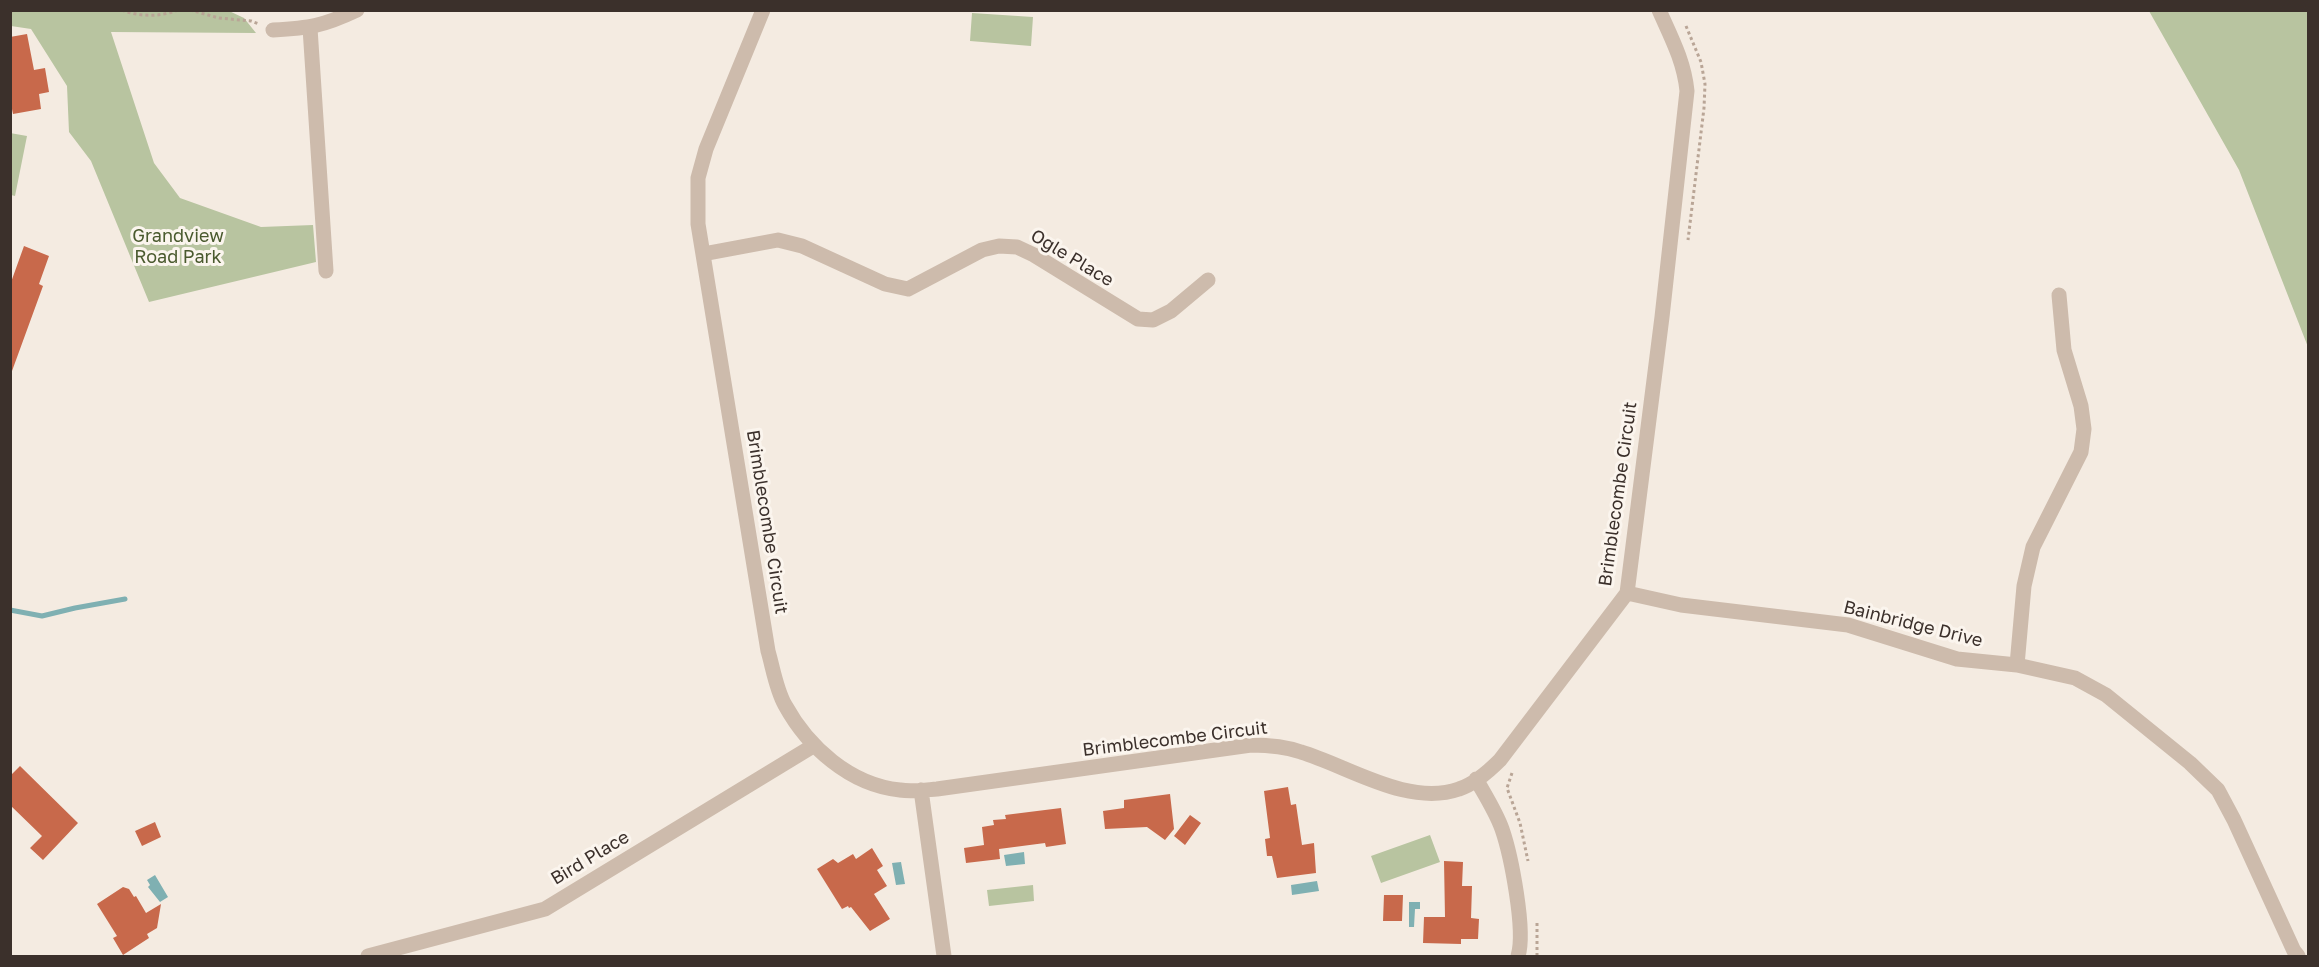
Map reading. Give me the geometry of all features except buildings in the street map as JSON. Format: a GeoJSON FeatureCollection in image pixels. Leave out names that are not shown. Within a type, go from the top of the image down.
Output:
{"type":"FeatureCollection","features":[{"type":"Feature","properties":{"kind":"street"},"geometry":{"type":"LineString","coordinates":[[273,30],[310,28],[328,24],[357,10]]}},
{"type":"Feature","properties":{"kind":"street","name":"Brimblecombe Circuit"},"geometry":{"type":"LineString","coordinates":[[763,10],[706,149],[698,178],[698,224],[768,651],[783,703],[813,746],[837,765],[864,780],[899,790],[938,789],[1251,745],[1276,746],[1302,752],[1389,786],[1416,792],[1437,793],[1460,789],[1500,760],[1627,593],[1662,317],[1687,91],[1685,72],[1678,51],[1659,10]]}},
{"type":"Feature","properties":{"kind":"street"},"geometry":{"type":"LineString","coordinates":[[310,28],[326,271]]}},
{"type":"Feature","properties":{"kind":"street","name":"Ogle Place"},"geometry":{"type":"LineString","coordinates":[[703,254],[778,240],[802,246],[885,284],[908,289],[982,250],[999,246],[1017,247],[1034,255],[1138,319],[1153,320],[1171,311],[1208,280]]}},
{"type":"Feature","properties":{"kind":"street"},"geometry":{"type":"LineString","coordinates":[[2017,665],[2024,586],[2033,547],[2081,452],[2084,429],[2081,406],[2064,350],[2059,295]]}},
{"type":"Feature","properties":{"kind":"street","name":"Bainbridge Drive"},"geometry":{"type":"LineString","coordinates":[[1627,593],[1681,605],[1848,625],[1957,659],[2017,665],[2075,678],[2106,695],[2190,763],[2218,790],[2298,957]]}},
{"type":"Feature","properties":{"kind":"street","name":"Bird Place"},"geometry":{"type":"LineString","coordinates":[[368,957],[545,909],[813,746]]}},
{"type":"Feature","properties":{"kind":"street"},"geometry":{"type":"LineString","coordinates":[[1476,779],[1501,828],[1512,870],[1520,922],[1518,957]]}},
{"type":"Feature","properties":{"kind":"street"},"geometry":{"type":"LineString","coordinates":[[921,790],[944,957]]}},
{"type":"Feature","properties":{"kind":"path"},"geometry":{"type":"LineString","coordinates":[[10,11],[26,10]]}},
{"type":"Feature","properties":{"kind":"path"},"geometry":{"type":"LineString","coordinates":[[122,10],[141,15],[163,15],[178,10]]}},
{"type":"Feature","properties":{"kind":"path"},"geometry":{"type":"LineString","coordinates":[[190,10],[227,20],[251,21],[273,30]]}},
{"type":"Feature","properties":{"kind":"path"},"geometry":{"type":"LineString","coordinates":[[1514,769],[1507,788],[1523,832],[1529,864]]}},
{"type":"Feature","properties":{"kind":"path"},"geometry":{"type":"LineString","coordinates":[[1537,918],[1537,957]]}},
{"type":"Feature","properties":{"kind":"green space","name":"Grandview Road Park"},"geometry":{"type":"Polygon","coordinates":[[[11,10],[227,10],[244,18],[256,33],[111,32],[154,163],[180,198],[261,227],[313,225],[316,262],[149,302],[91,161],[69,132],[67,86],[31,29],[11,26],[11,10]]]}},
{"type":"Feature","properties":{"kind":"green space"},"geometry":{"type":"Polygon","coordinates":[[[2149,11],[2308,11],[2308,347],[2239,170],[2149,11]]]}},
{"type":"Feature","properties":{"kind":"green space"},"geometry":{"type":"Polygon","coordinates":[[[972,13],[1033,17],[1031,46],[970,41],[972,13]]]}},
{"type":"Feature","properties":{"kind":"green space"},"geometry":{"type":"Polygon","coordinates":[[[10,133],[27,136],[15,196],[11,195],[10,133]]]}},
{"type":"Feature","properties":{"kind":"green space"},"geometry":{"type":"Polygon","coordinates":[[[1430,835],[1440,862],[1381,883],[1371,856],[1430,835]]]}},
{"type":"Feature","properties":{"kind":"green space"},"geometry":{"type":"Polygon","coordinates":[[[1033,885],[1034,901],[989,906],[987,890],[1033,885]]]}},
{"type":"Feature","properties":{"kind":"water"},"geometry":{"type":"Polygon","coordinates":[[[1024,852],[1025,864],[1006,866],[1004,855],[1024,852]]]}},
{"type":"Feature","properties":{"kind":"water"},"geometry":{"type":"Polygon","coordinates":[[[901,862],[905,884],[896,885],[892,863],[901,862]]]}},
{"type":"Feature","properties":{"kind":"water"},"geometry":{"type":"Polygon","coordinates":[[[155,875],[168,897],[160,902],[148,887],[150,885],[147,880],[155,875]]]}},
{"type":"Feature","properties":{"kind":"water"},"geometry":{"type":"Polygon","coordinates":[[[1317,881],[1319,891],[1292,895],[1291,885],[1317,881]]]}},
{"type":"Feature","properties":{"kind":"water"},"geometry":{"type":"Polygon","coordinates":[[[1409,902],[1420,902],[1420,909],[1415,909],[1414,927],[1409,927],[1409,902]]]}},
{"type":"Feature","properties":{"kind":"waterway"},"geometry":{"type":"LineString","coordinates":[[10,610],[42,616],[125,599]]}}]}
